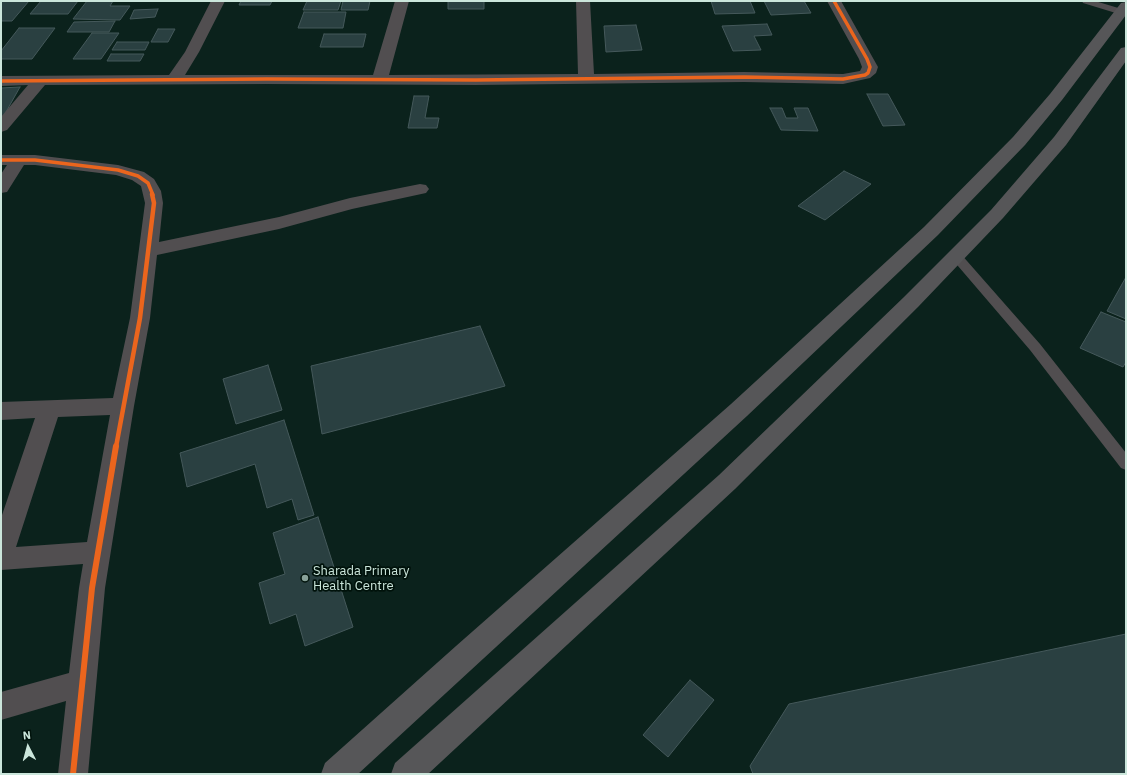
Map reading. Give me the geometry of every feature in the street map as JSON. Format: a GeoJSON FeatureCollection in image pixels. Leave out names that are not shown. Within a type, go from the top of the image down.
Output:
{"type":"FeatureCollection","features":[{"type":"Feature","properties":{"kind":"main road"},"geometry":{"type":"LineString","coordinates":[[336,774],[466,654],[740,410],[931,231],[1023,135],[1056,97],[1124,9]]}},
{"type":"Feature","properties":{"kind":"main road"},"geometry":{"type":"LineString","coordinates":[[406,774],[728,482],[956,256],[997,214],[1060,141],[1126,50]]}},
{"type":"Feature","properties":{"kind":"street"},"geometry":{"type":"LineString","coordinates":[[174,80],[192,52],[218,1]]}},
{"type":"Feature","properties":{"kind":"street"},"geometry":{"type":"LineString","coordinates":[[380,79],[402,1]]}},
{"type":"Feature","properties":{"kind":"street"},"geometry":{"type":"LineString","coordinates":[[583,1],[586,78]]}},
{"type":"Feature","properties":{"kind":"street"},"geometry":{"type":"LineString","coordinates":[[1,81],[844,78],[865,76],[870,67],[868,60],[834,1]]}},
{"type":"Feature","properties":{"kind":"street"},"geometry":{"type":"LineString","coordinates":[[1,127],[40,81]]}},
{"type":"Feature","properties":{"kind":"street"},"geometry":{"type":"LineString","coordinates":[[2,184],[10,160],[92,166],[118,170],[138,176],[148,183],[152,192],[154,203],[140,318],[123,406],[92,588],[73,774]]}},
{"type":"Feature","properties":{"kind":"street"},"geometry":{"type":"LineString","coordinates":[[148,251],[279,223],[350,204],[420,189]]}},
{"type":"Feature","properties":{"kind":"street"},"geometry":{"type":"LineString","coordinates":[[1,411],[123,406]]}},
{"type":"Feature","properties":{"kind":"street"},"geometry":{"type":"LineString","coordinates":[[1,555],[49,410]]}},
{"type":"Feature","properties":{"kind":"street"},"geometry":{"type":"LineString","coordinates":[[1,559],[98,552]]}},
{"type":"Feature","properties":{"kind":"street"},"geometry":{"type":"LineString","coordinates":[[1,706],[82,683]]}},
{"type":"Feature","properties":{"kind":"lane"},"geometry":{"type":"LineString","coordinates":[[1086,1],[1124,9]]}},
{"type":"Feature","properties":{"kind":"lane"},"geometry":{"type":"LineString","coordinates":[[956,256],[1035,347],[1126,464]]}},
{"type":"Feature","properties":{"kind":"building"},"geometry":{"type":"Polygon","coordinates":[[[1,1],[29,1],[12,21],[1,21],[1,1]]]}},
{"type":"Feature","properties":{"kind":"building"},"geometry":{"type":"Polygon","coordinates":[[[41,1],[78,1],[68,14],[30,14],[41,1]]]}},
{"type":"Feature","properties":{"kind":"building"},"geometry":{"type":"Polygon","coordinates":[[[87,1],[113,1],[110,6],[130,6],[120,20],[73,19],[87,1]]]}},
{"type":"Feature","properties":{"kind":"building"},"geometry":{"type":"Polygon","coordinates":[[[241,1],[272,1],[270,5],[239,5],[241,1]]]}},
{"type":"Feature","properties":{"kind":"building"},"geometry":{"type":"Polygon","coordinates":[[[307,1],[341,1],[338,10],[303,10],[307,1]]]}},
{"type":"Feature","properties":{"kind":"building"},"geometry":{"type":"Polygon","coordinates":[[[343,1],[370,1],[368,10],[341,10],[343,1]]]}},
{"type":"Feature","properties":{"kind":"building"},"geometry":{"type":"Polygon","coordinates":[[[448,1],[484,1],[484,9],[448,9],[448,1]]]}},
{"type":"Feature","properties":{"kind":"building"},"geometry":{"type":"Polygon","coordinates":[[[711,1],[750,1],[755,13],[715,14],[711,1]]]}},
{"type":"Feature","properties":{"kind":"building"},"geometry":{"type":"Polygon","coordinates":[[[764,1],[804,1],[811,13],[771,15],[764,1]]]}},
{"type":"Feature","properties":{"kind":"building"},"geometry":{"type":"Polygon","coordinates":[[[158,9],[155,17],[130,19],[134,10],[158,9]]]}},
{"type":"Feature","properties":{"kind":"building"},"geometry":{"type":"Polygon","coordinates":[[[304,12],[346,12],[343,28],[298,28],[304,12]]]}},
{"type":"Feature","properties":{"kind":"building"},"geometry":{"type":"Polygon","coordinates":[[[115,21],[109,32],[67,32],[74,22],[115,21]]]}},
{"type":"Feature","properties":{"kind":"building"},"geometry":{"type":"Polygon","coordinates":[[[767,24],[772,35],[754,36],[761,50],[733,51],[722,26],[767,24]]]}},
{"type":"Feature","properties":{"kind":"building"},"geometry":{"type":"Polygon","coordinates":[[[636,25],[642,50],[606,52],[604,26],[636,25]]]}},
{"type":"Feature","properties":{"kind":"building"},"geometry":{"type":"Polygon","coordinates":[[[19,28],[55,28],[32,59],[1,59],[1,51],[19,28]]]}},
{"type":"Feature","properties":{"kind":"building"},"geometry":{"type":"Polygon","coordinates":[[[158,29],[175,29],[168,42],[151,42],[158,29]]]}},
{"type":"Feature","properties":{"kind":"building"},"geometry":{"type":"Polygon","coordinates":[[[92,33],[119,33],[101,59],[73,59],[92,33]]]}},
{"type":"Feature","properties":{"kind":"building"},"geometry":{"type":"Polygon","coordinates":[[[324,34],[366,34],[363,47],[320,47],[324,34]]]}},
{"type":"Feature","properties":{"kind":"building"},"geometry":{"type":"Polygon","coordinates":[[[117,42],[149,42],[145,50],[112,50],[117,42]]]}},
{"type":"Feature","properties":{"kind":"building"},"geometry":{"type":"Polygon","coordinates":[[[111,54],[144,54],[140,61],[107,61],[111,54]]]}},
{"type":"Feature","properties":{"kind":"building"},"geometry":{"type":"Polygon","coordinates":[[[20,87],[2,119],[1,119],[1,88],[20,87]]]}},
{"type":"Feature","properties":{"kind":"building"},"geometry":{"type":"Polygon","coordinates":[[[867,94],[888,94],[905,125],[883,126],[867,94]]]}},
{"type":"Feature","properties":{"kind":"building"},"geometry":{"type":"Polygon","coordinates":[[[414,96],[429,96],[425,118],[439,118],[437,128],[408,128],[414,96]]]}},
{"type":"Feature","properties":{"kind":"building"},"geometry":{"type":"Polygon","coordinates":[[[770,108],[782,108],[786,118],[798,118],[794,108],[808,108],[818,131],[781,130],[770,108]]]}},
{"type":"Feature","properties":{"kind":"building"},"geometry":{"type":"Polygon","coordinates":[[[844,171],[871,184],[825,220],[798,206],[844,171]]]}},
{"type":"Feature","properties":{"kind":"building"},"geometry":{"type":"Polygon","coordinates":[[[1126,277],[1126,319],[1107,311],[1126,277]]]}},
{"type":"Feature","properties":{"kind":"building"},"geometry":{"type":"Polygon","coordinates":[[[1101,312],[1126,322],[1126,362],[1123,367],[1080,348],[1101,312]]]}},
{"type":"Feature","properties":{"kind":"building"},"geometry":{"type":"Polygon","coordinates":[[[480,326],[505,386],[322,434],[311,366],[480,326]]]}},
{"type":"Feature","properties":{"kind":"building"},"geometry":{"type":"Polygon","coordinates":[[[268,365],[282,410],[236,424],[223,379],[268,365]]]}},
{"type":"Feature","properties":{"kind":"building"},"geometry":{"type":"Polygon","coordinates":[[[284,420],[314,515],[298,520],[292,499],[267,508],[255,464],[187,487],[180,453],[284,420]]]}},
{"type":"Feature","properties":{"kind":"building","name":"Sharada Primary Health Centre"},"geometry":{"type":"Polygon","coordinates":[[[318,517],[353,627],[305,646],[296,614],[270,624],[259,583],[285,574],[273,533],[318,517]]]}},
{"type":"Feature","properties":{"kind":"building"},"geometry":{"type":"Polygon","coordinates":[[[1126,634],[1126,774],[753,774],[750,766],[789,704],[1126,634]]]}},
{"type":"Feature","properties":{"kind":"building"},"geometry":{"type":"Polygon","coordinates":[[[690,680],[714,700],[668,757],[643,735],[690,680]]]}},
{"type":"Feature","properties":{"kind":"cycle path"},"geometry":{"type":"LineString","coordinates":[[1,81],[267,79],[476,80],[744,77],[843,79],[865,75],[868,73],[870,67],[867,59],[834,1]]}},
{"type":"Feature","properties":{"kind":"cycle path"},"geometry":{"type":"LineString","coordinates":[[1,160],[35,160],[118,170],[138,176],[148,183],[152,191],[154,203],[140,318],[123,406],[92,588],[73,774]]}},
{"type":"Feature","properties":{"kind":"place","name":"Sharada Primary Health Centre"},"geometry":{"type":"Point","coordinates":[305,578]}}]}
